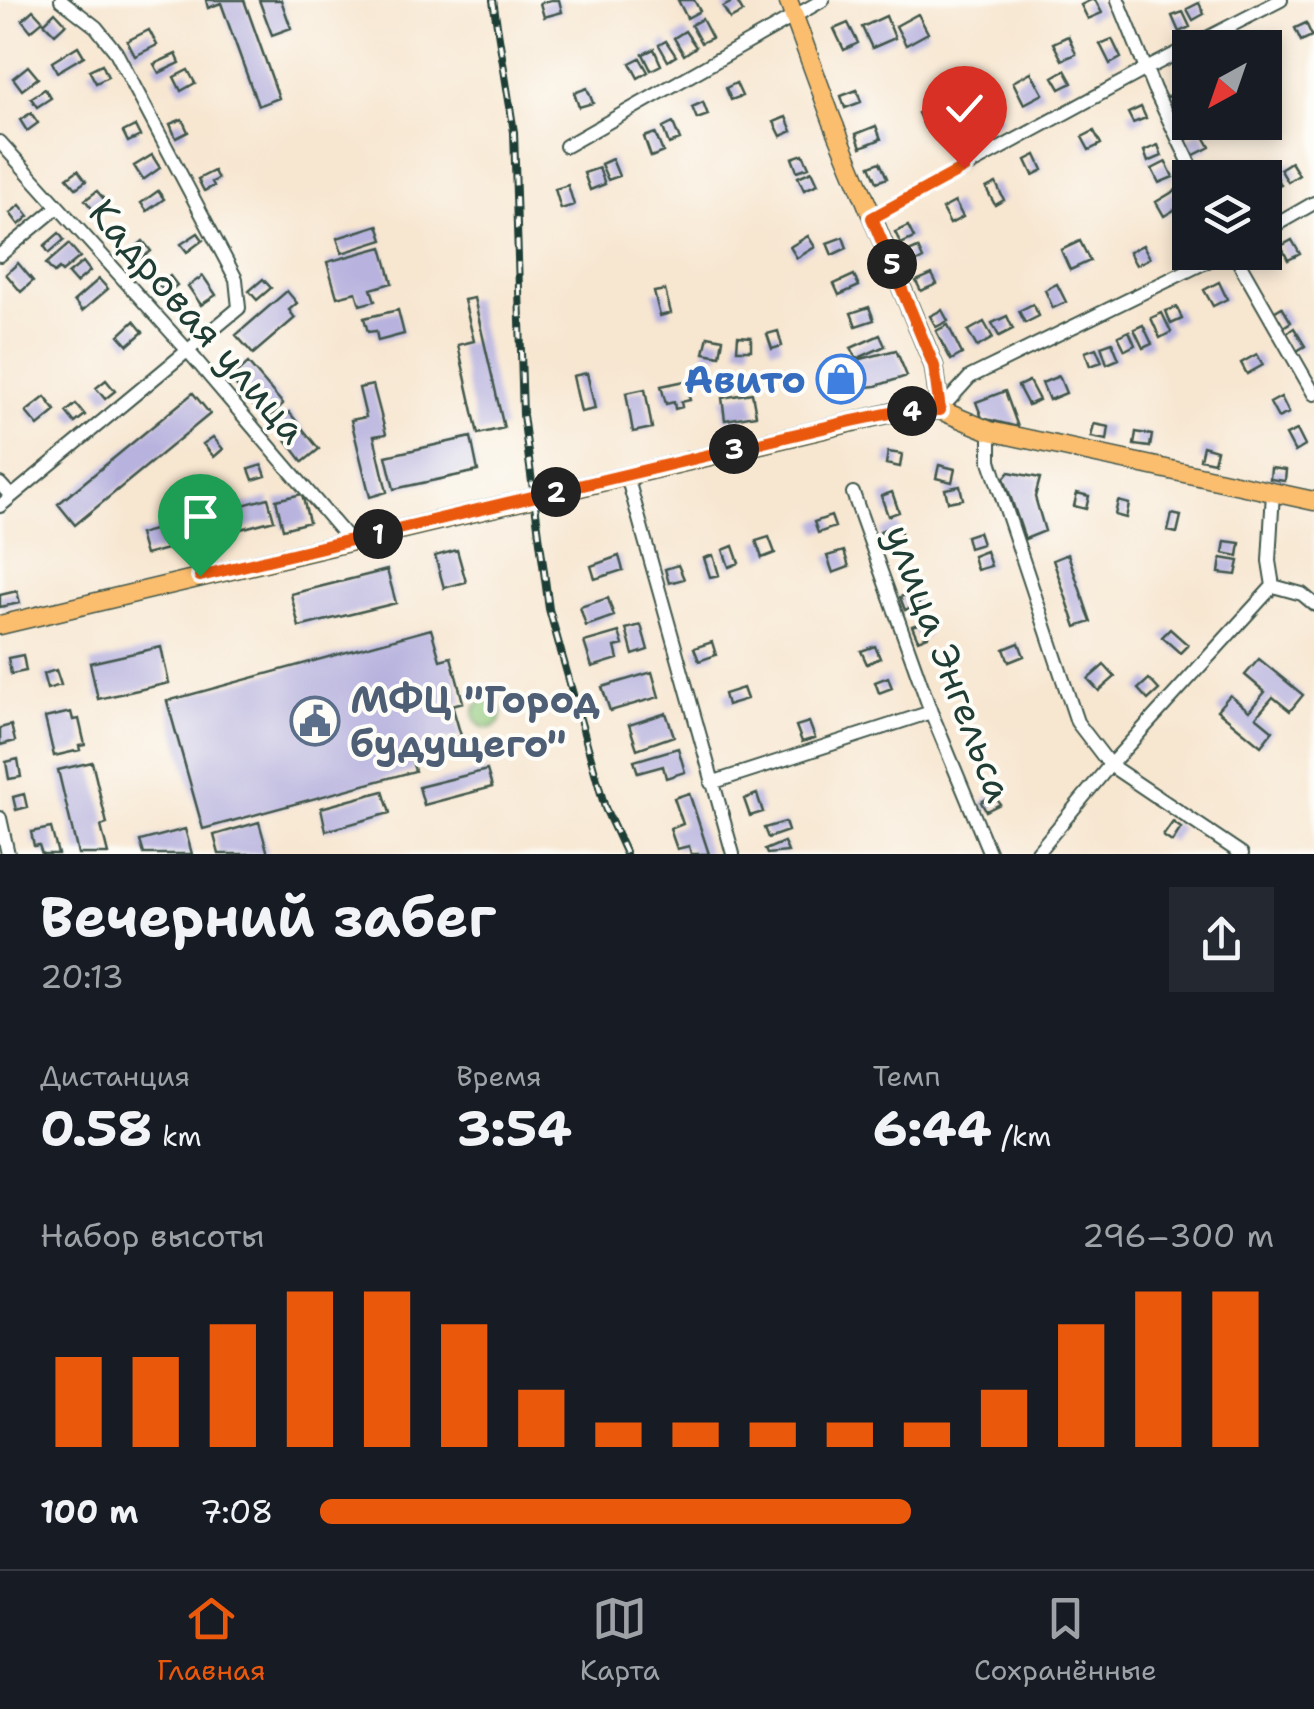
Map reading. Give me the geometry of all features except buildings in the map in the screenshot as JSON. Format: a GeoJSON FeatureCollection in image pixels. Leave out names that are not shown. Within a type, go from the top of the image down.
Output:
{"type":"FeatureCollection","features":[{"type":"Feature","properties":{"kind":"main road"},"geometry":{"type":"LineString","coordinates":[[790,8],[934,366],[940,410]]}},
{"type":"Feature","properties":{"kind":"main road"},"geometry":{"type":"LineString","coordinates":[[0,626],[900,411],[940,410],[990,431],[1314,501]]}},
{"type":"Feature","properties":{"kind":"street"},"geometry":{"type":"LineString","coordinates":[[0,484],[6,501],[239,308],[236,279],[116,52],[96,26],[61,0]]}},
{"type":"Feature","properties":{"kind":"street"},"geometry":{"type":"LineString","coordinates":[[566,146],[790,8],[823,0]]}},
{"type":"Feature","properties":{"kind":"street"},"geometry":{"type":"LineString","coordinates":[[1118,0],[1188,160]]}},
{"type":"Feature","properties":{"kind":"street"},"geometry":{"type":"LineString","coordinates":[[872,218],[1281,0]]}},
{"type":"Feature","properties":{"kind":"street","name":"Кадровая улица"},"geometry":{"type":"LineString","coordinates":[[0,142],[189,352],[350,540]]}},
{"type":"Feature","properties":{"kind":"street"},"geometry":{"type":"LineString","coordinates":[[1282,222],[1314,204]]}},
{"type":"Feature","properties":{"kind":"street"},"geometry":{"type":"LineString","coordinates":[[0,256],[58,207]]}},
{"type":"Feature","properties":{"kind":"street"},"geometry":{"type":"LineString","coordinates":[[940,410],[970,377],[1193,270]]}},
{"type":"Feature","properties":{"kind":"street"},"geometry":{"type":"LineString","coordinates":[[1241,270],[1314,394]]}},
{"type":"Feature","properties":{"kind":"street"},"geometry":{"type":"LineString","coordinates":[[990,431],[990,461],[1078,722],[1110,766],[1242,854]]}},
{"type":"Feature","properties":{"kind":"street"},"geometry":{"type":"LineString","coordinates":[[627,476],[733,854]]}},
{"type":"Feature","properties":{"kind":"street","name":"улица Энгельса"},"geometry":{"type":"LineString","coordinates":[[854,492],[931,712],[990,854]]}},
{"type":"Feature","properties":{"kind":"street"},"geometry":{"type":"LineString","coordinates":[[1273,492],[1269,561],[1273,586]]}},
{"type":"Feature","properties":{"kind":"street"},"geometry":{"type":"LineString","coordinates":[[1036,854],[1273,586]]}},
{"type":"Feature","properties":{"kind":"street"},"geometry":{"type":"LineString","coordinates":[[1273,586],[1302,594],[1314,604]]}},
{"type":"Feature","properties":{"kind":"street"},"geometry":{"type":"LineString","coordinates":[[711,783],[931,712]]}},
{"type":"Feature","properties":{"kind":"street"},"geometry":{"type":"LineString","coordinates":[[0,818],[8,854]]}},
{"type":"Feature","properties":{"kind":"green space"},"geometry":{"type":"Polygon","coordinates":[[[488,700],[498,704],[502,714],[498,724],[488,728],[478,724],[474,714],[478,704],[488,700]]]}},
{"type":"Feature","properties":{"kind":"railway"},"geometry":{"type":"LineString","coordinates":[[493,0],[514,132],[523,415],[549,609],[605,808],[626,854]]}},
{"type":"Feature","properties":{"kind":"place","name":"Авито"},"geometry":{"type":"Point","coordinates":[841,379]}},
{"type":"Feature","properties":{"kind":"place","name":"МФЦ \"Город будущего\""},"geometry":{"type":"Point","coordinates":[315,721]}},
{"type":"Feature","properties":{"kind":"route"},"geometry":{"type":"LineString","coordinates":[[200,576],[852,421],[900,411],[940,410],[934,366],[872,218],[964,168]]}}]}
